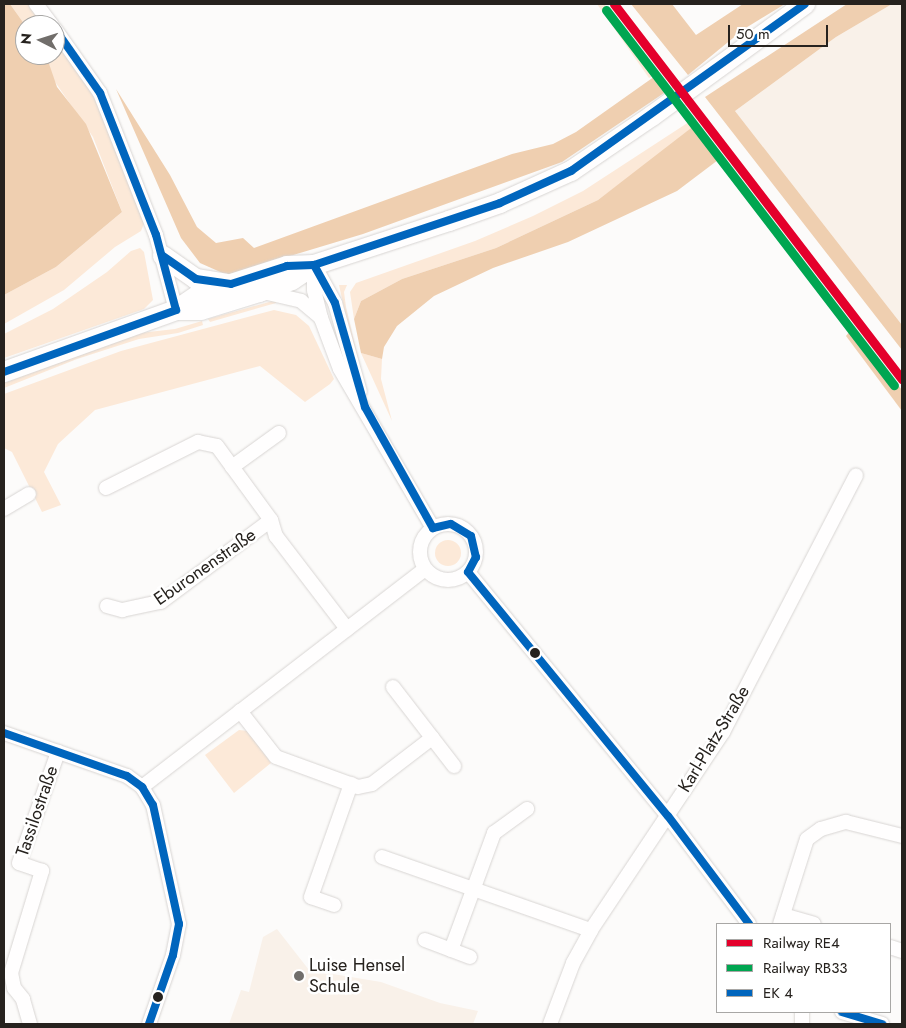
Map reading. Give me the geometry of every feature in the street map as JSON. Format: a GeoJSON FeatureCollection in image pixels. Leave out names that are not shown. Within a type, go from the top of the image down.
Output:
{"type":"FeatureCollection","features":[{"type":"Feature","properties":{"kind":"main road"},"geometry":{"type":"LineString","coordinates":[[176,310],[201,310],[259,292],[292,280],[314,265],[500,203],[571,171],[652,116],[805,4]]}},
{"type":"Feature","properties":{"kind":"main road"},"geometry":{"type":"LineString","coordinates":[[163,256],[196,279],[231,284]]}},
{"type":"Feature","properties":{"kind":"main road"},"geometry":{"type":"LineString","coordinates":[[4,372],[176,310],[197,296],[231,284],[287,266],[314,265]]}},
{"type":"Feature","properties":{"kind":"street"},"geometry":{"type":"LineString","coordinates":[[36,4],[44,15]]}},
{"type":"Feature","properties":{"kind":"street"},"geometry":{"type":"LineString","coordinates":[[65,43],[100,94],[132,169],[163,256],[176,310]]}},
{"type":"Feature","properties":{"kind":"street"},"geometry":{"type":"LineString","coordinates":[[314,265],[314,290],[321,318],[340,369],[365,407],[433,528]]}},
{"type":"Feature","properties":{"kind":"street"},"geometry":{"type":"LineString","coordinates":[[314,265],[328,285],[335,303],[365,407]]}},
{"type":"Feature","properties":{"kind":"street"},"geometry":{"type":"LineString","coordinates":[[259,292],[300,300],[321,318]]}},
{"type":"Feature","properties":{"kind":"street"},"geometry":{"type":"LineString","coordinates":[[232,467],[279,433]]}},
{"type":"Feature","properties":{"kind":"street","name":"Eburonenstraße"},"geometry":{"type":"LineString","coordinates":[[106,488],[198,442],[208,442],[217,446],[271,520],[276,536],[347,629]]}},
{"type":"Feature","properties":{"kind":"street","name":"Karl-Platz-Straße"},"geometry":{"type":"LineString","coordinates":[[550,1024],[573,963],[591,930],[723,732],[856,475]]}},
{"type":"Feature","properties":{"kind":"street"},"geometry":{"type":"LineString","coordinates":[[4,509],[29,494]]}},
{"type":"Feature","properties":{"kind":"street","name":"Eburonenstraße"},"geometry":{"type":"LineString","coordinates":[[107,606],[122,610],[161,602],[271,520]]}},
{"type":"Feature","properties":{"kind":"street"},"geometry":{"type":"LineString","coordinates":[[451,524],[471,536],[476,557],[468,572],[450,580],[440,580],[425,569],[420,551],[426,534],[433,528],[451,524]]}},
{"type":"Feature","properties":{"kind":"street"},"geometry":{"type":"LineString","coordinates":[[142,787],[425,569]]}},
{"type":"Feature","properties":{"kind":"street"},"geometry":{"type":"LineString","coordinates":[[468,572],[668,816],[748,923]]}},
{"type":"Feature","properties":{"kind":"street"},"geometry":{"type":"LineString","coordinates":[[393,687],[454,766]]}},
{"type":"Feature","properties":{"kind":"street"},"geometry":{"type":"LineString","coordinates":[[240,711],[276,756],[358,787],[372,784],[432,738]]}},
{"type":"Feature","properties":{"kind":"street"},"geometry":{"type":"LineString","coordinates":[[4,733],[126,776],[142,787],[153,805],[179,924],[168,972],[149,1024]]}},
{"type":"Feature","properties":{"kind":"street","name":"Tassilostraße"},"geometry":{"type":"LineString","coordinates":[[30,1024],[23,998],[14,988],[11,973],[42,871],[19,863],[58,752]]}},
{"type":"Feature","properties":{"kind":"street"},"geometry":{"type":"LineString","coordinates":[[334,905],[311,897],[351,784]]}},
{"type":"Feature","properties":{"kind":"street"},"geometry":{"type":"LineString","coordinates":[[450,950],[475,889],[494,833],[527,809]]}},
{"type":"Feature","properties":{"kind":"street"},"geometry":{"type":"LineString","coordinates":[[806,923],[782,920],[807,839],[821,829],[846,822],[902,836]]}},
{"type":"Feature","properties":{"kind":"street"},"geometry":{"type":"LineString","coordinates":[[382,857],[591,930]]}},
{"type":"Feature","properties":{"kind":"street"},"geometry":{"type":"LineString","coordinates":[[425,940],[470,958]]}},
{"type":"Feature","properties":{"kind":"street"},"geometry":{"type":"LineString","coordinates":[[845,1013],[882,1024]]}},
{"type":"Feature","properties":{"kind":"shaded area"},"geometry":{"type":"Polygon","coordinates":[[[4,4],[10,4],[18,15],[15,15],[15,65],[49,65],[57,87],[86,124],[122,212],[56,267],[4,295],[4,4]]]}},
{"type":"Feature","properties":{"kind":"shaded area"},"geometry":{"type":"Polygon","coordinates":[[[10,4],[31,4],[39,15],[18,15],[10,4]]]}},
{"type":"Feature","properties":{"kind":"shaded area"},"geometry":{"type":"Polygon","coordinates":[[[597,4],[604,4],[658,74],[649,78],[597,4]]]}},
{"type":"Feature","properties":{"kind":"shaded area"},"geometry":{"type":"Polygon","coordinates":[[[631,4],[672,4],[696,35],[743,4],[785,4],[744,29],[688,75],[631,4]]]}},
{"type":"Feature","properties":{"kind":"shaded area"},"geometry":{"type":"Polygon","coordinates":[[[847,4],[892,4],[836,37],[735,111],[902,325],[902,350],[705,97],[847,4]]]}},
{"type":"Feature","properties":{"kind":"shaded area"},"geometry":{"type":"Polygon","coordinates":[[[892,4],[902,4],[902,325],[735,111],[836,37],[892,4]]]}},
{"type":"Feature","properties":{"kind":"shaded area"},"geometry":{"type":"Polygon","coordinates":[[[65,50],[79,70],[104,117],[145,221],[141,231],[115,247],[64,290],[4,324],[4,295],[56,267],[122,212],[93,137],[53,79],[49,65],[65,65],[65,50]]]}},
{"type":"Feature","properties":{"kind":"shaded area"},"geometry":{"type":"Polygon","coordinates":[[[658,74],[670,89],[562,162],[363,234],[227,275],[200,263],[181,238],[116,89],[170,175],[197,227],[216,243],[243,238],[254,248],[512,154],[553,144],[576,132],[658,74]]]}},
{"type":"Feature","properties":{"kind":"shaded area"},"geometry":{"type":"Polygon","coordinates":[[[692,120],[695,125],[669,147],[598,200],[496,248],[402,279],[361,301],[354,319],[350,292],[356,283],[475,241],[533,216],[583,191],[692,120]]]}},
{"type":"Feature","properties":{"kind":"shaded area"},"geometry":{"type":"Polygon","coordinates":[[[695,125],[722,157],[677,191],[568,242],[493,268],[434,296],[397,326],[384,347],[382,359],[361,353],[354,319],[361,301],[402,279],[496,248],[598,200],[695,125]]]}},
{"type":"Feature","properties":{"kind":"shaded area"},"geometry":{"type":"Polygon","coordinates":[[[140,248],[144,252],[153,300],[144,309],[4,358],[4,334],[53,309],[107,272],[131,251],[140,248]]]}},
{"type":"Feature","properties":{"kind":"shaded area"},"geometry":{"type":"Polygon","coordinates":[[[339,285],[347,285],[344,292],[361,370],[358,372],[339,285]]]}},
{"type":"Feature","properties":{"kind":"shaded area"},"geometry":{"type":"Polygon","coordinates":[[[276,300],[276,303],[210,322],[208,319],[276,300]]]}},
{"type":"Feature","properties":{"kind":"shaded area"},"geometry":{"type":"Polygon","coordinates":[[[274,310],[296,315],[309,326],[334,379],[330,384],[305,402],[260,366],[95,410],[58,444],[44,472],[61,505],[42,512],[12,452],[4,448],[4,394],[121,351],[274,310]]]}},
{"type":"Feature","properties":{"kind":"shaded area"},"geometry":{"type":"Polygon","coordinates":[[[202,321],[203,325],[178,333],[139,339],[77,359],[4,388],[4,383],[140,333],[175,329],[202,321]]]}},
{"type":"Feature","properties":{"kind":"shaded area"},"geometry":{"type":"Polygon","coordinates":[[[853,327],[902,390],[902,411],[846,336],[853,327]]]}},
{"type":"Feature","properties":{"kind":"shaded area"},"geometry":{"type":"Polygon","coordinates":[[[361,353],[382,359],[381,379],[392,421],[361,353]]]}},
{"type":"Feature","properties":{"kind":"shaded area"},"geometry":{"type":"Polygon","coordinates":[[[448,540],[457,544],[461,553],[457,562],[448,566],[439,562],[435,553],[439,544],[448,540]]]}},
{"type":"Feature","properties":{"kind":"shaded area"},"geometry":{"type":"Polygon","coordinates":[[[239,730],[248,731],[271,763],[234,793],[205,755],[239,730]]]}},
{"type":"Feature","properties":{"kind":"shaded area","name":"Luise Hensel Schule"},"geometry":{"type":"Polygon","coordinates":[[[277,929],[309,970],[381,982],[440,1003],[478,1011],[473,1024],[229,1024],[241,990],[249,992],[263,937],[277,929]]]}},
{"type":"Feature","properties":{"kind":"rail line","name":"RE4"},"geometry":{"type":"LineString","coordinates":[[614,4],[902,379]]}},
{"type":"Feature","properties":{"kind":"rail line","name":"RB33"},"geometry":{"type":"LineString","coordinates":[[606,10],[894,385]]}},
{"type":"Feature","properties":{"kind":"transit line"},"geometry":{"type":"LineString","coordinates":[[163,256],[196,279],[231,284],[287,266],[314,265],[500,203],[571,171],[805,4]]}},
{"type":"Feature","properties":{"kind":"transit line"},"geometry":{"type":"LineString","coordinates":[[4,372],[176,310],[156,235],[100,93],[65,43]]}},
{"type":"Feature","properties":{"kind":"transit line"},"geometry":{"type":"LineString","coordinates":[[314,265],[335,303],[365,407],[433,528],[451,524],[471,536],[476,557],[468,572],[668,816],[748,923]]}},
{"type":"Feature","properties":{"kind":"transit line"},"geometry":{"type":"LineString","coordinates":[[4,733],[127,776],[142,787],[153,805],[179,924],[173,955],[149,1024]]}},
{"type":"Feature","properties":{"kind":"transit line"},"geometry":{"type":"LineString","coordinates":[[845,1013],[882,1024]]}},
{"type":"Feature","properties":{"kind":"place","name":"Luise Hensel Schule"},"geometry":{"type":"Point","coordinates":[299,976]}}]}
